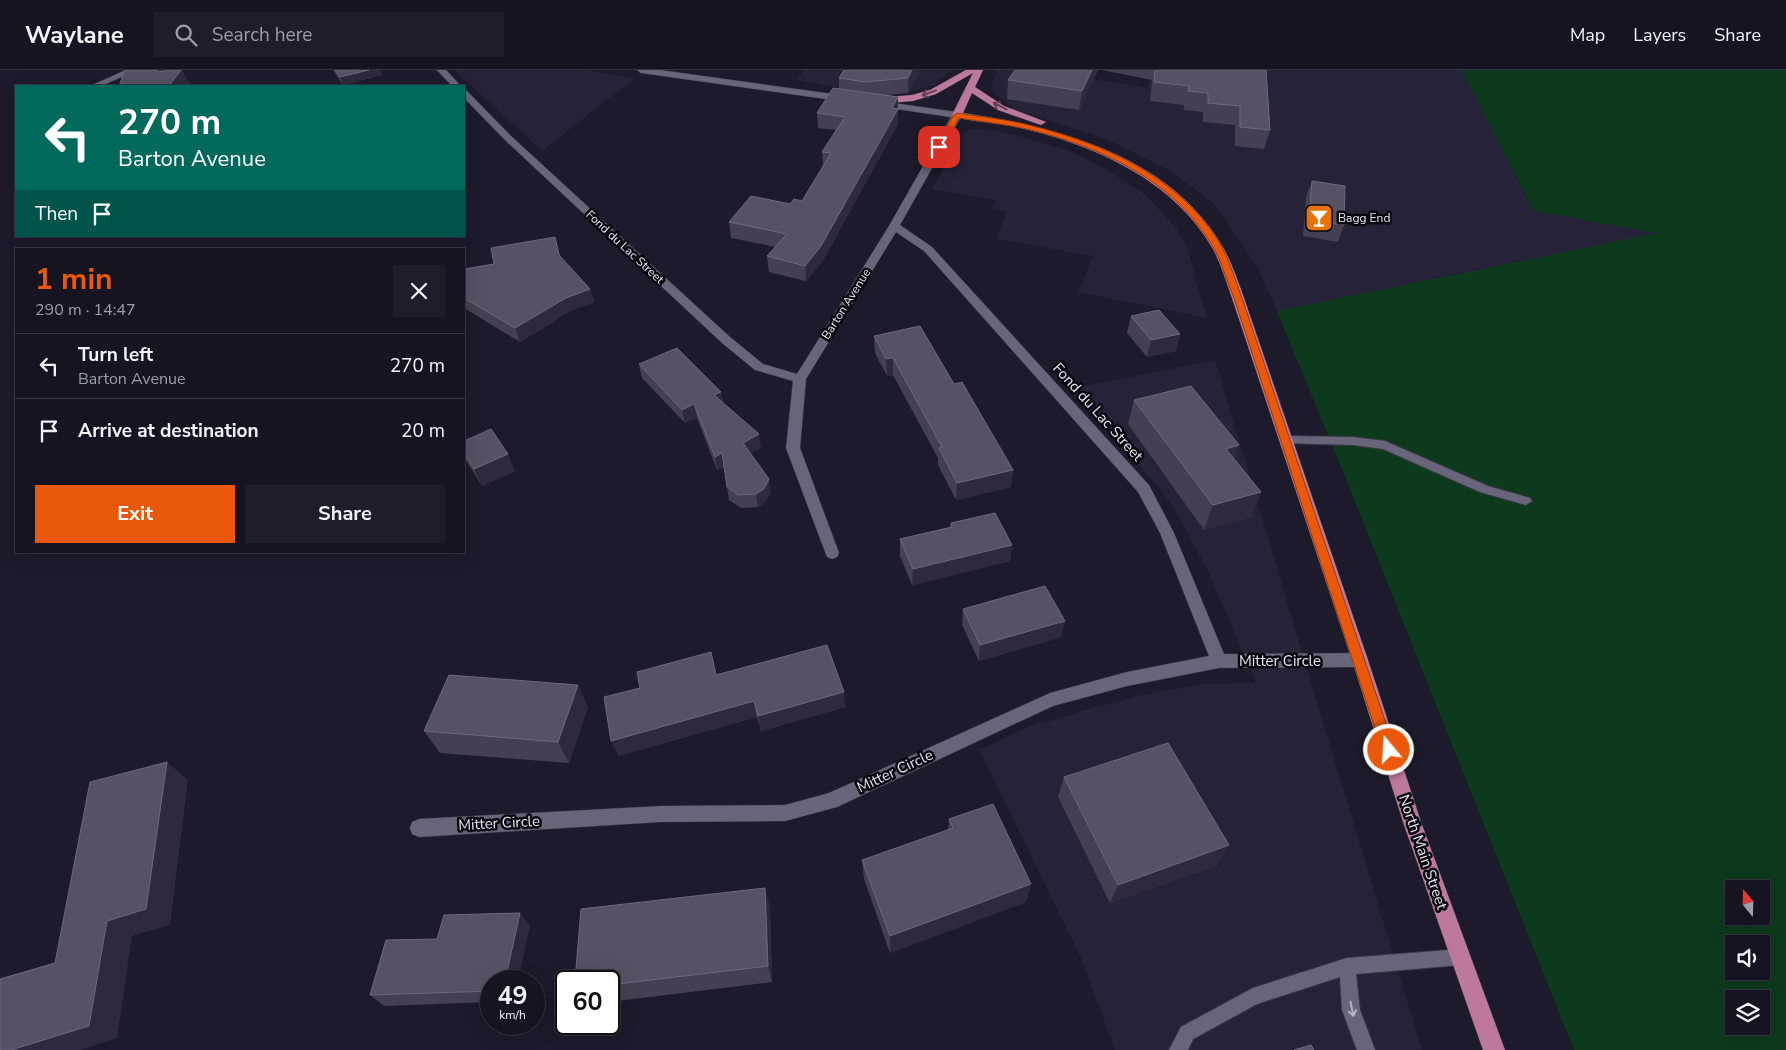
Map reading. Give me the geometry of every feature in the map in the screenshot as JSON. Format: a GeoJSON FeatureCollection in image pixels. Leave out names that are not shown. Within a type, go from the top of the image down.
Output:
{"type":"FeatureCollection","features":[{"type":"Feature","properties":{"kind":"main road"},"geometry":{"type":"LineString","coordinates":[[861,101],[914,98],[933,92],[972,70]]}},
{"type":"Feature","properties":{"kind":"main road","name":"Barton Avenue"},"geometry":{"type":"LineString","coordinates":[[957,116],[979,70]]}},
{"type":"Feature","properties":{"kind":"main road"},"geometry":{"type":"LineString","coordinates":[[970,88],[1001,108],[1037,120],[1076,141]]}},
{"type":"Feature","properties":{"kind":"main road","name":"North Main Street"},"geometry":{"type":"LineString","coordinates":[[957,116],[1027,127],[1076,141],[1114,156],[1158,181],[1194,213],[1215,243],[1238,298],[1360,660],[1412,822],[1494,1050]]}},
{"type":"Feature","properties":{"kind":"street"},"geometry":{"type":"LineString","coordinates":[[96,85],[134,70]]}},
{"type":"Feature","properties":{"kind":"street"},"geometry":{"type":"LineString","coordinates":[[441,70],[456,85]]}},
{"type":"Feature","properties":{"kind":"street","name":"North Main Street"},"geometry":{"type":"LineString","coordinates":[[641,70],[957,116]]}},
{"type":"Feature","properties":{"kind":"street","name":"Fond du Lac Street"},"geometry":{"type":"LineString","coordinates":[[465,94],[508,138],[726,340],[759,366],[800,379]]}},
{"type":"Feature","properties":{"kind":"street","name":"Barton Avenue"},"geometry":{"type":"LineString","coordinates":[[832,553],[794,448],[800,379],[894,226],[957,116]]}},
{"type":"Feature","properties":{"kind":"street","name":"Fond du Lac Street"},"geometry":{"type":"LineString","coordinates":[[894,226],[928,249],[1144,489],[1167,533],[1219,661]]}},
{"type":"Feature","properties":{"kind":"street","name":"Mitter Circle"},"geometry":{"type":"LineString","coordinates":[[419,828],[661,814],[785,813],[831,801],[1050,700],[1126,679],[1219,661],[1360,660]]}},
{"type":"Feature","properties":{"kind":"lane"},"geometry":{"type":"LineString","coordinates":[[1286,440],[1353,441],[1386,445],[1484,489],[1526,501]]}},
{"type":"Feature","properties":{"kind":"lane"},"geometry":{"type":"LineString","coordinates":[[1178,1050],[1186,1033],[1253,997],[1347,966],[1461,957]]}},
{"type":"Feature","properties":{"kind":"lane"},"geometry":{"type":"LineString","coordinates":[[1347,966],[1351,1010],[1366,1050]]}},
{"type":"Feature","properties":{"kind":"shaded area"},"geometry":{"type":"Polygon","coordinates":[[[454,70],[584,70],[635,78],[542,151],[454,70]]]}},
{"type":"Feature","properties":{"kind":"shaded area"},"geometry":{"type":"Polygon","coordinates":[[[804,70],[952,70],[934,85],[902,94],[876,93],[796,80],[804,70]]]}},
{"type":"Feature","properties":{"kind":"shaded area"},"geometry":{"type":"Polygon","coordinates":[[[996,70],[1033,70],[1148,88],[1151,70],[1462,70],[1534,211],[1659,233],[1277,311],[1258,268],[1215,205],[1167,169],[1109,140],[1014,109],[994,93],[992,85],[996,70]]]}},
{"type":"Feature","properties":{"kind":"shaded area"},"geometry":{"type":"Polygon","coordinates":[[[982,129],[1013,134],[1073,152],[1104,168],[1145,194],[1176,228],[1187,247],[1207,318],[1078,292],[1093,256],[996,239],[1007,211],[992,208],[995,200],[932,189],[961,135],[969,130],[982,129]]]}},
{"type":"Feature","properties":{"kind":"shaded area"},"geometry":{"type":"Polygon","coordinates":[[[1215,360],[1422,1050],[1115,1050],[1081,958],[979,750],[1030,726],[1136,696],[1204,684],[1256,683],[1209,573],[1178,515],[1161,490],[1070,389],[1215,360]]]}},
{"type":"Feature","properties":{"kind":"green space"},"geometry":{"type":"Polygon","coordinates":[[[1462,70],[1786,70],[1786,1050],[1574,1050],[1277,311],[1657,233],[1534,211],[1462,70]]]}},
{"type":"Feature","properties":{"kind":"building"},"geometry":{"type":"Polygon","coordinates":[[[125,70],[157,70],[157,72],[181,70],[170,85],[119,85],[125,70]]]}},
{"type":"Feature","properties":{"kind":"building"},"geometry":{"type":"Polygon","coordinates":[[[335,70],[369,70],[340,77],[335,70]]]}},
{"type":"Feature","properties":{"kind":"building"},"geometry":{"type":"Polygon","coordinates":[[[844,70],[912,70],[908,78],[865,82],[839,78],[844,70]]]}},
{"type":"Feature","properties":{"kind":"building"},"geometry":{"type":"Polygon","coordinates":[[[1015,70],[1092,70],[1082,91],[1008,80],[1015,70]]]}},
{"type":"Feature","properties":{"kind":"building"},"geometry":{"type":"Polygon","coordinates":[[[1155,70],[1266,70],[1270,130],[1240,127],[1240,106],[1208,103],[1208,93],[1188,91],[1189,86],[1154,82],[1155,70]]]}},
{"type":"Feature","properties":{"kind":"building"},"geometry":{"type":"Polygon","coordinates":[[[833,88],[898,97],[892,108],[898,109],[821,246],[805,266],[767,256],[787,234],[729,222],[751,196],[790,204],[794,199],[802,201],[831,153],[822,152],[845,117],[817,113],[833,88]]]}},
{"type":"Feature","properties":{"kind":"building"},"geometry":{"type":"Polygon","coordinates":[[[1312,181],[1345,186],[1344,225],[1309,220],[1312,181]]]}},
{"type":"Feature","properties":{"kind":"building"},"geometry":{"type":"Polygon","coordinates":[[[555,237],[559,255],[590,289],[566,298],[515,328],[465,299],[465,269],[494,264],[491,248],[555,237]]]}},
{"type":"Feature","properties":{"kind":"building"},"geometry":{"type":"Polygon","coordinates":[[[1159,310],[1180,334],[1151,340],[1131,316],[1159,310]]]}},
{"type":"Feature","properties":{"kind":"building"},"geometry":{"type":"Polygon","coordinates":[[[920,326],[954,384],[962,382],[1013,470],[957,483],[939,448],[942,447],[893,358],[886,359],[874,336],[920,326]]]}},
{"type":"Feature","properties":{"kind":"building"},"geometry":{"type":"Polygon","coordinates":[[[677,348],[721,392],[714,395],[759,434],[743,443],[769,479],[764,489],[756,494],[738,495],[727,487],[722,453],[715,457],[694,404],[682,410],[639,364],[677,348]]]}},
{"type":"Feature","properties":{"kind":"building"},"geometry":{"type":"Polygon","coordinates":[[[1191,386],[1239,445],[1226,449],[1261,492],[1213,505],[1134,400],[1191,386]]]}},
{"type":"Feature","properties":{"kind":"building"},"geometry":{"type":"Polygon","coordinates":[[[491,429],[508,454],[474,469],[465,455],[465,441],[491,429]]]}},
{"type":"Feature","properties":{"kind":"building"},"geometry":{"type":"Polygon","coordinates":[[[995,513],[1012,545],[913,569],[900,539],[952,527],[951,523],[995,513]]]}},
{"type":"Feature","properties":{"kind":"building"},"geometry":{"type":"Polygon","coordinates":[[[1045,586],[1065,621],[980,645],[963,609],[1045,586]]]}},
{"type":"Feature","properties":{"kind":"building"},"geometry":{"type":"Polygon","coordinates":[[[827,645],[844,692],[758,716],[754,701],[611,741],[604,697],[640,688],[637,672],[711,652],[716,675],[827,645]]]}},
{"type":"Feature","properties":{"kind":"building"},"geometry":{"type":"Polygon","coordinates":[[[449,675],[578,685],[558,742],[424,731],[449,675]]]}},
{"type":"Feature","properties":{"kind":"building"},"geometry":{"type":"Polygon","coordinates":[[[1168,743],[1229,845],[1118,885],[1064,777],[1168,743]]]}},
{"type":"Feature","properties":{"kind":"building"},"geometry":{"type":"Polygon","coordinates":[[[167,762],[146,909],[107,921],[89,1026],[11,1050],[0,1050],[0,979],[55,963],[90,782],[167,762]]]}},
{"type":"Feature","properties":{"kind":"building"},"geometry":{"type":"Polygon","coordinates":[[[993,804],[1031,884],[890,936],[862,860],[953,828],[949,819],[993,804]]]}},
{"type":"Feature","properties":{"kind":"building"},"geometry":{"type":"Polygon","coordinates":[[[765,888],[768,966],[620,984],[620,970],[576,970],[581,909],[765,888]]]}},
{"type":"Feature","properties":{"kind":"building"},"geometry":{"type":"Polygon","coordinates":[[[520,913],[507,970],[480,970],[480,991],[370,995],[386,940],[437,939],[444,915],[520,913]]]}},
{"type":"Feature","properties":{"kind":"building"},"geometry":{"type":"Polygon","coordinates":[[[1311,1045],[1314,1050],[1294,1050],[1311,1045]]]}},
{"type":"Feature","properties":{"kind":"place","name":"Bagg End"},"geometry":{"type":"Point","coordinates":[1319,218]}},
{"type":"Feature","properties":{"kind":"route"},"geometry":{"type":"LineString","coordinates":[[939,147],[957,116],[1027,127],[1076,141],[1114,156],[1158,181],[1194,213],[1215,243],[1238,298],[1389,750]]}}]}
